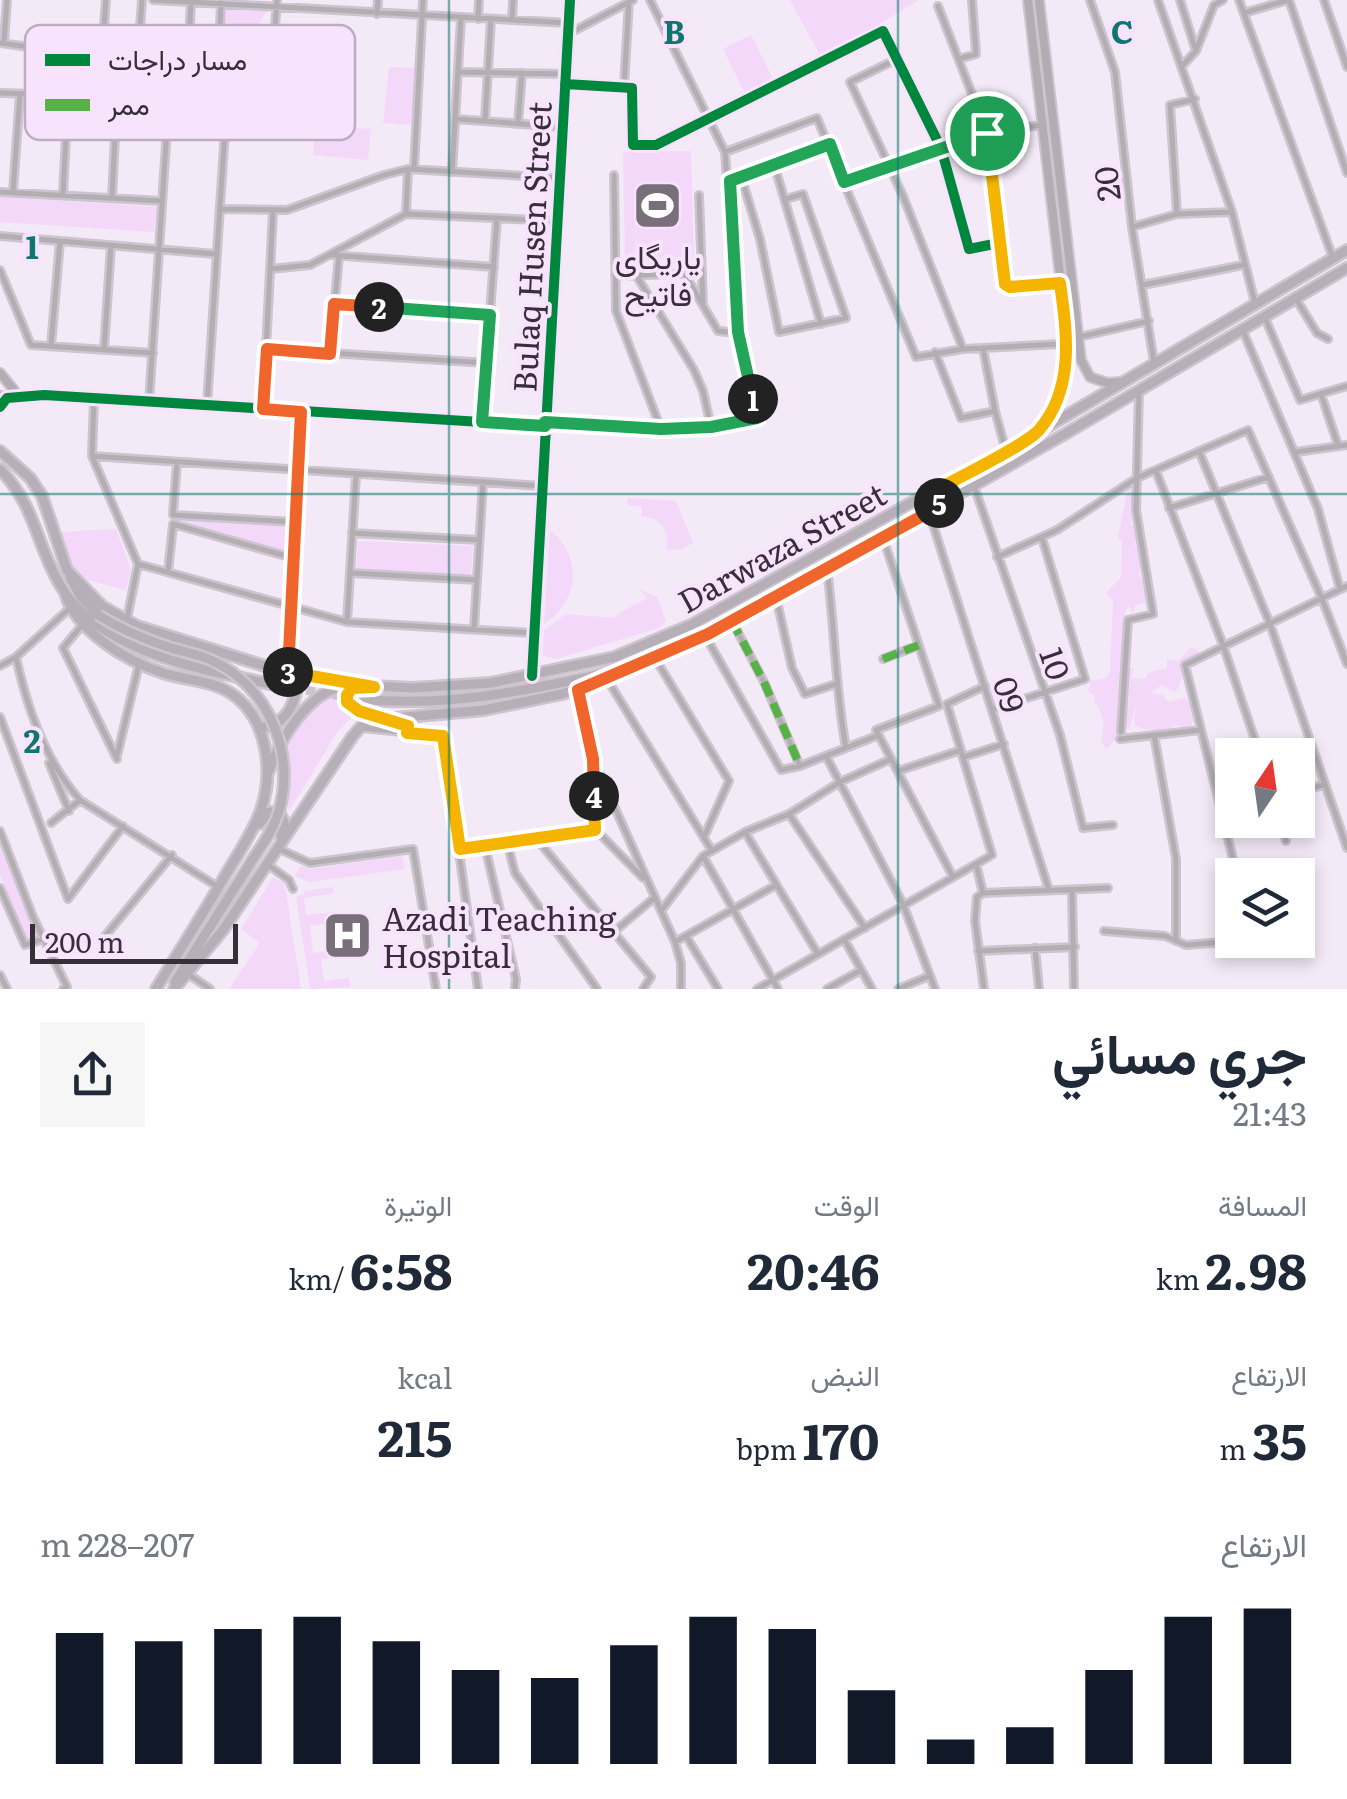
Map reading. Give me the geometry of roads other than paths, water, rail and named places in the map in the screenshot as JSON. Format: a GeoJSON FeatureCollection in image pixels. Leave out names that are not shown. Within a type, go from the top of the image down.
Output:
{"type":"FeatureCollection","features":[{"type":"Feature","properties":{"kind":"main road","name":"Darwaza Street"},"geometry":{"type":"LineString","coordinates":[[67,570],[102,606],[127,622],[170,639],[288,672],[358,686],[453,686],[532,676],[615,657],[669,636],[932,492],[1347,250]]}},
{"type":"Feature","properties":{"kind":"main road","name":"Darwaza Street"},"geometry":{"type":"LineString","coordinates":[[631,668],[706,636],[776,598],[1347,268]]}},
{"type":"Feature","properties":{"kind":"main road"},"geometry":{"type":"LineString","coordinates":[[1,450],[42,496],[67,570],[81,597],[98,614],[145,638],[218,663],[261,701],[278,735],[284,782],[278,815],[175,989]]}},
{"type":"Feature","properties":{"kind":"main road"},"geometry":{"type":"LineString","coordinates":[[0,468],[30,508],[52,570],[83,624],[140,663],[231,693],[259,728],[266,750],[267,778]]}},
{"type":"Feature","properties":{"kind":"main road"},"geometry":{"type":"LineString","coordinates":[[932,492],[940,506]]}},
{"type":"Feature","properties":{"kind":"main road"},"geometry":{"type":"LineString","coordinates":[[72,606],[110,633],[154,654],[290,688]]}},
{"type":"Feature","properties":{"kind":"main road"},"geometry":{"type":"LineString","coordinates":[[374,687],[352,688],[347,702],[359,711],[407,724],[578,690],[631,668]]}},
{"type":"Feature","properties":{"kind":"main road"},"geometry":{"type":"LineString","coordinates":[[352,698],[402,702],[465,700],[631,668]]}},
{"type":"Feature","properties":{"kind":"main road"},"geometry":{"type":"LineString","coordinates":[[259,728],[278,723],[290,709],[297,686],[288,672]]}},
{"type":"Feature","properties":{"kind":"main road"},"geometry":{"type":"LineString","coordinates":[[156,989],[248,838],[262,808],[267,778],[279,746],[310,706],[333,688],[358,686]]}},
{"type":"Feature","properties":{"kind":"main road"},"geometry":{"type":"LineString","coordinates":[[175,989],[222,930],[362,725],[389,718]]}},
{"type":"Feature","properties":{"kind":"main road"},"geometry":{"type":"LineString","coordinates":[[248,838],[267,814],[278,811],[284,826],[276,849]]}},
{"type":"Feature","properties":{"kind":"street"},"geometry":{"type":"LineString","coordinates":[[2,43],[7,0]]}},
{"type":"Feature","properties":{"kind":"street"},"geometry":{"type":"LineString","coordinates":[[104,25],[106,0]]}},
{"type":"Feature","properties":{"kind":"street"},"geometry":{"type":"LineString","coordinates":[[140,25],[142,0]]}},
{"type":"Feature","properties":{"kind":"street"},"geometry":{"type":"LineString","coordinates":[[153,0],[569,23]]}},
{"type":"Feature","properties":{"kind":"street"},"geometry":{"type":"LineString","coordinates":[[345,13],[346,0]]}},
{"type":"Feature","properties":{"kind":"street"},"geometry":{"type":"LineString","coordinates":[[377,14],[378,0]]}},
{"type":"Feature","properties":{"kind":"street"},"geometry":{"type":"LineString","coordinates":[[406,214],[424,0]]}},
{"type":"Feature","properties":{"kind":"street"},"geometry":{"type":"LineString","coordinates":[[478,19],[479,0]]}},
{"type":"Feature","properties":{"kind":"street"},"geometry":{"type":"LineString","coordinates":[[512,0],[512,20]]}},
{"type":"Feature","properties":{"kind":"street","name":"Bulaq Husen Street"},"geometry":{"type":"LineString","coordinates":[[532,676],[570,0]]}},
{"type":"Feature","properties":{"kind":"street"},"geometry":{"type":"LineString","coordinates":[[624,88],[630,0]]}},
{"type":"Feature","properties":{"kind":"street"},"geometry":{"type":"LineString","coordinates":[[568,34],[630,0]]}},
{"type":"Feature","properties":{"kind":"street"},"geometry":{"type":"LineString","coordinates":[[4,397],[44,395],[661,429],[711,427],[757,418],[738,332],[725,152],[650,0]]}},
{"type":"Feature","properties":{"kind":"street"},"geometry":{"type":"LineString","coordinates":[[958,60],[976,54],[972,0]]}},
{"type":"Feature","properties":{"kind":"street"},"geometry":{"type":"LineString","coordinates":[[1028,0],[1068,344],[1056,404],[1037,433]]}},
{"type":"Feature","properties":{"kind":"street"},"geometry":{"type":"LineString","coordinates":[[1039,0],[1082,360],[1090,377],[1108,383],[1130,379]]}},
{"type":"Feature","properties":{"kind":"street","name":"20"},"geometry":{"type":"LineString","coordinates":[[1090,0],[1114,72],[1132,227],[1154,365]]}},
{"type":"Feature","properties":{"kind":"street"},"geometry":{"type":"LineString","coordinates":[[1158,0],[1232,212],[1255,304]]}},
{"type":"Feature","properties":{"kind":"street"},"geometry":{"type":"LineString","coordinates":[[1180,0],[1196,51]]}},
{"type":"Feature","properties":{"kind":"street"},"geometry":{"type":"LineString","coordinates":[[1182,65],[1196,51],[1214,5],[1222,0]]}},
{"type":"Feature","properties":{"kind":"street"},"geometry":{"type":"LineString","coordinates":[[1239,0],[1333,258]]}},
{"type":"Feature","properties":{"kind":"street"},"geometry":{"type":"LineString","coordinates":[[1244,13],[1288,0],[1347,173]]}},
{"type":"Feature","properties":{"kind":"street"},"geometry":{"type":"LineString","coordinates":[[1324,0],[1347,67]]}},
{"type":"Feature","properties":{"kind":"street"},"geometry":{"type":"LineString","coordinates":[[938,6],[987,133],[1007,286],[1060,283]]}},
{"type":"Feature","properties":{"kind":"street"},"geometry":{"type":"LineString","coordinates":[[452,172],[461,18]]}},
{"type":"Feature","properties":{"kind":"street"},"geometry":{"type":"LineString","coordinates":[[485,121],[492,20]]}},
{"type":"Feature","properties":{"kind":"street"},"geometry":{"type":"LineString","coordinates":[[458,72],[522,73],[632,88],[633,145],[656,145],[883,31],[941,148],[969,249],[999,243]]}},
{"type":"Feature","properties":{"kind":"street"},"geometry":{"type":"LineString","coordinates":[[897,59],[850,82],[890,166],[963,349]]}},
{"type":"Feature","properties":{"kind":"street"},"geometry":{"type":"LineString","coordinates":[[518,123],[522,73]]}},
{"type":"Feature","properties":{"kind":"street"},"geometry":{"type":"LineString","coordinates":[[0,94],[25,94]]}},
{"type":"Feature","properties":{"kind":"street"},"geometry":{"type":"LineString","coordinates":[[13,192],[20,94]]}},
{"type":"Feature","properties":{"kind":"street"},"geometry":{"type":"LineString","coordinates":[[1177,214],[1170,105],[1195,99]]}},
{"type":"Feature","properties":{"kind":"street"},"geometry":{"type":"LineString","coordinates":[[725,152],[815,117],[819,120],[916,357],[963,349],[1068,344],[1149,321]]}},
{"type":"Feature","properties":{"kind":"street"},"geometry":{"type":"LineString","coordinates":[[455,119],[563,127]]}},
{"type":"Feature","properties":{"kind":"street"},"geometry":{"type":"LineString","coordinates":[[844,182],[987,133],[1044,124]]}},
{"type":"Feature","properties":{"kind":"street"},"geometry":{"type":"LineString","coordinates":[[62,195],[65,140]]}},
{"type":"Feature","properties":{"kind":"street"},"geometry":{"type":"LineString","coordinates":[[112,198],[115,140]]}},
{"type":"Feature","properties":{"kind":"street"},"geometry":{"type":"LineString","coordinates":[[150,402],[166,140]]}},
{"type":"Feature","properties":{"kind":"street"},"geometry":{"type":"LineString","coordinates":[[207,405],[224,140]]}},
{"type":"Feature","properties":{"kind":"street"},"geometry":{"type":"LineString","coordinates":[[730,181],[830,144]]}},
{"type":"Feature","properties":{"kind":"street"},"geometry":{"type":"LineString","coordinates":[[774,164],[821,324]]}},
{"type":"Feature","properties":{"kind":"street"},"geometry":{"type":"LineString","coordinates":[[220,208],[273,212],[411,169],[559,178]]}},
{"type":"Feature","properties":{"kind":"street"},"geometry":{"type":"LineString","coordinates":[[614,175],[616,310],[661,429]]}},
{"type":"Feature","properties":{"kind":"street"},"geometry":{"type":"LineString","coordinates":[[741,176],[760,239],[779,332],[846,318],[803,194],[786,199]]}},
{"type":"Feature","properties":{"kind":"street"},"geometry":{"type":"LineString","coordinates":[[0,192],[162,201]]}},
{"type":"Feature","properties":{"kind":"street"},"geometry":{"type":"LineString","coordinates":[[699,194],[703,304]]}},
{"type":"Feature","properties":{"kind":"street"},"geometry":{"type":"LineString","coordinates":[[263,409],[273,212]]}},
{"type":"Feature","properties":{"kind":"street"},"geometry":{"type":"LineString","coordinates":[[1132,227],[1177,214],[1232,212]]}},
{"type":"Feature","properties":{"kind":"street"},"geometry":{"type":"LineString","coordinates":[[271,269],[310,265],[406,214],[557,221]]}},
{"type":"Feature","properties":{"kind":"street"},"geometry":{"type":"LineString","coordinates":[[482,422],[498,218]]}},
{"type":"Feature","properties":{"kind":"street"},"geometry":{"type":"LineString","coordinates":[[0,236],[215,254]]}},
{"type":"Feature","properties":{"kind":"street"},"geometry":{"type":"LineString","coordinates":[[52,346],[60,241]]}},
{"type":"Feature","properties":{"kind":"street"},"geometry":{"type":"LineString","coordinates":[[104,350],[112,246]]}},
{"type":"Feature","properties":{"kind":"street"},"geometry":{"type":"LineString","coordinates":[[328,255],[494,267]]}},
{"type":"Feature","properties":{"kind":"street"},"geometry":{"type":"LineString","coordinates":[[330,354],[339,256]]}},
{"type":"Feature","properties":{"kind":"street"},"geometry":{"type":"LineString","coordinates":[[1143,284],[1244,265]]}},
{"type":"Feature","properties":{"kind":"street"},"geometry":{"type":"LineString","coordinates":[[0,270],[31,345],[153,353]]}},
{"type":"Feature","properties":{"kind":"street"},"geometry":{"type":"LineString","coordinates":[[614,276],[702,272]]}},
{"type":"Feature","properties":{"kind":"street"},"geometry":{"type":"LineString","coordinates":[[684,273],[718,331],[738,332]]}},
{"type":"Feature","properties":{"kind":"street"},"geometry":{"type":"LineString","coordinates":[[636,275],[694,370],[711,427]]}},
{"type":"Feature","properties":{"kind":"street"},"geometry":{"type":"LineString","coordinates":[[1296,299],[1317,333],[1328,339]]}},
{"type":"Feature","properties":{"kind":"street"},"geometry":{"type":"LineString","coordinates":[[334,304],[490,315]]}},
{"type":"Feature","properties":{"kind":"street"},"geometry":{"type":"LineString","coordinates":[[1265,318],[1300,400],[1347,386]]}},
{"type":"Feature","properties":{"kind":"street"},"geometry":{"type":"LineString","coordinates":[[1233,858],[1185,665],[1344,588],[1295,452],[1243,331]]}},
{"type":"Feature","properties":{"kind":"street"},"geometry":{"type":"LineString","coordinates":[[983,348],[1006,450]]}},
{"type":"Feature","properties":{"kind":"street"},"geometry":{"type":"LineString","coordinates":[[267,349],[487,363]]}},
{"type":"Feature","properties":{"kind":"street"},"geometry":{"type":"LineString","coordinates":[[935,352],[962,418],[995,411]]}},
{"type":"Feature","properties":{"kind":"street"},"geometry":{"type":"LineString","coordinates":[[2,378],[14,387],[44,395]]}},
{"type":"Feature","properties":{"kind":"street"},"geometry":{"type":"LineString","coordinates":[[4,397],[12,395],[14,387]]}},
{"type":"Feature","properties":{"kind":"street"},"geometry":{"type":"LineString","coordinates":[[1139,391],[1136,510],[1152,614],[1128,620],[1120,735],[1201,730]]}},
{"type":"Feature","properties":{"kind":"street"},"geometry":{"type":"LineString","coordinates":[[1322,394],[1338,446]]}},
{"type":"Feature","properties":{"kind":"street"},"geometry":{"type":"LineString","coordinates":[[0,407],[4,397]]}},
{"type":"Feature","properties":{"kind":"street"},"geometry":{"type":"LineString","coordinates":[[94,399],[92,456],[138,564],[127,622]]}},
{"type":"Feature","properties":{"kind":"street"},"geometry":{"type":"LineString","coordinates":[[288,672],[301,412]]}},
{"type":"Feature","properties":{"kind":"street"},"geometry":{"type":"LineString","coordinates":[[997,557],[1042,538],[1137,478],[1248,430],[1347,664]]}},
{"type":"Feature","properties":{"kind":"street"},"geometry":{"type":"LineString","coordinates":[[1295,452],[1347,445]]}},
{"type":"Feature","properties":{"kind":"street"},"geometry":{"type":"LineString","coordinates":[[1199,452],[1270,624],[1347,848]]}},
{"type":"Feature","properties":{"kind":"street"},"geometry":{"type":"LineString","coordinates":[[92,456],[542,486]]}},
{"type":"Feature","properties":{"kind":"street"},"geometry":{"type":"LineString","coordinates":[[168,572],[176,462]]}},
{"type":"Feature","properties":{"kind":"street"},"geometry":{"type":"LineString","coordinates":[[1156,471],[1224,646],[1254,738]]}},
{"type":"Feature","properties":{"kind":"street"},"geometry":{"type":"LineString","coordinates":[[347,622],[356,474]]}},
{"type":"Feature","properties":{"kind":"street"},"geometry":{"type":"LineString","coordinates":[[1169,508],[1268,477]]}},
{"type":"Feature","properties":{"kind":"street"},"geometry":{"type":"LineString","coordinates":[[474,630],[483,482]]}},
{"type":"Feature","properties":{"kind":"street","name":"10"},"geometry":{"type":"LineString","coordinates":[[974,486],[1071,770],[1083,828],[1114,825]]}},
{"type":"Feature","properties":{"kind":"street","name":"09"},"geometry":{"type":"LineString","coordinates":[[928,512],[1049,890]]}},
{"type":"Feature","properties":{"kind":"street"},"geometry":{"type":"LineString","coordinates":[[174,514],[295,522]]}},
{"type":"Feature","properties":{"kind":"street"},"geometry":{"type":"LineString","coordinates":[[173,524],[293,558]]}},
{"type":"Feature","properties":{"kind":"street"},"geometry":{"type":"LineString","coordinates":[[352,534],[480,540]]}},
{"type":"Feature","properties":{"kind":"street"},"geometry":{"type":"LineString","coordinates":[[758,989],[992,855],[962,753],[919,646],[883,538]]}},
{"type":"Feature","properties":{"kind":"street"},"geometry":{"type":"LineString","coordinates":[[992,710],[1085,679],[1042,538]]}},
{"type":"Feature","properties":{"kind":"street"},"geometry":{"type":"LineString","coordinates":[[138,564],[347,622],[533,633]]}},
{"type":"Feature","properties":{"kind":"street"},"geometry":{"type":"LineString","coordinates":[[826,569],[846,748]]}},
{"type":"Feature","properties":{"kind":"street"},"geometry":{"type":"LineString","coordinates":[[350,572],[477,580]]}},
{"type":"Feature","properties":{"kind":"street"},"geometry":{"type":"LineString","coordinates":[[776,598],[792,668],[805,694],[836,684]]}},
{"type":"Feature","properties":{"kind":"street"},"geometry":{"type":"LineString","coordinates":[[0,666],[16,657],[72,606]]}},
{"type":"Feature","properties":{"kind":"street"},"geometry":{"type":"LineString","coordinates":[[732,622],[764,682],[800,766]]}},
{"type":"Feature","properties":{"kind":"street"},"geometry":{"type":"LineString","coordinates":[[83,624],[63,648],[117,759],[140,663]]}},
{"type":"Feature","properties":{"kind":"street"},"geometry":{"type":"LineString","coordinates":[[706,636],[781,770],[879,735]]}},
{"type":"Feature","properties":{"kind":"street"},"geometry":{"type":"LineString","coordinates":[[883,659],[919,646]]}},
{"type":"Feature","properties":{"kind":"street"},"geometry":{"type":"LineString","coordinates":[[16,657],[46,754],[69,810]]}},
{"type":"Feature","properties":{"kind":"street"},"geometry":{"type":"LineString","coordinates":[[655,658],[728,780],[704,837]]}},
{"type":"Feature","properties":{"kind":"street"},"geometry":{"type":"LineString","coordinates":[[608,678],[712,851]]}},
{"type":"Feature","properties":{"kind":"street"},"geometry":{"type":"LineString","coordinates":[[952,877],[876,730],[985,686]]}},
{"type":"Feature","properties":{"kind":"street"},"geometry":{"type":"LineString","coordinates":[[578,690],[593,759],[595,830],[648,884]]}},
{"type":"Feature","properties":{"kind":"street"},"geometry":{"type":"LineString","coordinates":[[0,717],[68,900],[123,825]]}},
{"type":"Feature","properties":{"kind":"street"},"geometry":{"type":"LineString","coordinates":[[362,725],[407,724],[443,736],[478,989]]}},
{"type":"Feature","properties":{"kind":"street"},"geometry":{"type":"LineString","coordinates":[[1154,735],[1176,859],[1176,941]]}},
{"type":"Feature","properties":{"kind":"street"},"geometry":{"type":"LineString","coordinates":[[898,772],[1004,744]]}},
{"type":"Feature","properties":{"kind":"street"},"geometry":{"type":"LineString","coordinates":[[46,754],[80,800],[219,887]]}},
{"type":"Feature","properties":{"kind":"street"},"geometry":{"type":"LineString","coordinates":[[826,756],[903,904],[934,989]]}},
{"type":"Feature","properties":{"kind":"street"},"geometry":{"type":"LineString","coordinates":[[593,759],[675,942],[681,964],[681,989]]}},
{"type":"Feature","properties":{"kind":"street"},"geometry":{"type":"LineString","coordinates":[[661,911],[703,856],[891,759]]}},
{"type":"Feature","properties":{"kind":"street"},"geometry":{"type":"LineString","coordinates":[[1315,787],[1325,784]]}},
{"type":"Feature","properties":{"kind":"street"},"geometry":{"type":"LineString","coordinates":[[51,823],[80,800]]}},
{"type":"Feature","properties":{"kind":"street"},"geometry":{"type":"LineString","coordinates":[[789,814],[865,928]]}},
{"type":"Feature","properties":{"kind":"street"},"geometry":{"type":"LineString","coordinates":[[460,849],[595,830]]}},
{"type":"Feature","properties":{"kind":"street"},"geometry":{"type":"LineString","coordinates":[[0,831],[67,986],[63,989]]}},
{"type":"Feature","properties":{"kind":"street"},"geometry":{"type":"LineString","coordinates":[[745,832],[818,954]]}},
{"type":"Feature","properties":{"kind":"street"},"geometry":{"type":"LineString","coordinates":[[535,838],[651,977],[644,989]]}},
{"type":"Feature","properties":{"kind":"street"},"geometry":{"type":"LineString","coordinates":[[507,842],[515,873],[597,989]]}},
{"type":"Feature","properties":{"kind":"street"},"geometry":{"type":"LineString","coordinates":[[484,846],[516,979],[515,989]]}},
{"type":"Feature","properties":{"kind":"street"},"geometry":{"type":"LineString","coordinates":[[276,849],[310,863],[413,849],[436,989]]}},
{"type":"Feature","properties":{"kind":"street"},"geometry":{"type":"LineString","coordinates":[[101,941],[172,855]]}},
{"type":"Feature","properties":{"kind":"street"},"geometry":{"type":"LineString","coordinates":[[703,856],[778,989]]}},
{"type":"Feature","properties":{"kind":"street"},"geometry":{"type":"LineString","coordinates":[[266,864],[289,880],[292,889]]}},
{"type":"Feature","properties":{"kind":"street"},"geometry":{"type":"LineString","coordinates":[[976,864],[983,893]]}},
{"type":"Feature","properties":{"kind":"street"},"geometry":{"type":"LineString","coordinates":[[675,942],[776,885]]}},
{"type":"Feature","properties":{"kind":"street"},"geometry":{"type":"LineString","coordinates":[[0,888],[25,945],[44,939]]}},
{"type":"Feature","properties":{"kind":"street"},"geometry":{"type":"LineString","coordinates":[[984,989],[975,912],[977,897],[983,893],[1108,888]]}},
{"type":"Feature","properties":{"kind":"street"},"geometry":{"type":"LineString","coordinates":[[1072,890],[1074,989]]}},
{"type":"Feature","properties":{"kind":"street"},"geometry":{"type":"LineString","coordinates":[[615,932],[655,897]]}},
{"type":"Feature","properties":{"kind":"street"},"geometry":{"type":"LineString","coordinates":[[1104,931],[1165,936],[1186,945],[1215,943]]}},
{"type":"Feature","properties":{"kind":"street"},"geometry":{"type":"LineString","coordinates":[[686,936],[718,989]]}},
{"type":"Feature","properties":{"kind":"street"},"geometry":{"type":"LineString","coordinates":[[844,939],[872,989]]}},
{"type":"Feature","properties":{"kind":"street"},"geometry":{"type":"LineString","coordinates":[[978,951],[1074,947]]}},
{"type":"Feature","properties":{"kind":"street"},"geometry":{"type":"LineString","coordinates":[[1036,948],[1039,989]]}},
{"type":"Feature","properties":{"kind":"street"},"geometry":{"type":"LineString","coordinates":[[828,989],[861,970]]}},
{"type":"Feature","properties":{"kind":"street"},"geometry":{"type":"LineString","coordinates":[[188,974],[210,989]]}},
{"type":"Feature","properties":{"kind":"street"},"geometry":{"type":"LineString","coordinates":[[0,975],[7,989]]}},
{"type":"Feature","properties":{"kind":"street"},"geometry":{"type":"LineString","coordinates":[[898,989],[930,976]]}},
{"type":"Feature","properties":{"kind":"tunnel"},"geometry":{"type":"LineString","coordinates":[[293,688],[351,698]]}},
{"type":"Feature","properties":{"kind":"place","name":"یاریگای فاتیح"},"geometry":{"type":"Point","coordinates":[658,205]}},
{"type":"Feature","properties":{"kind":"place","name":"Azadi Teaching Hospital"},"geometry":{"type":"Point","coordinates":[347,935]}}]}
